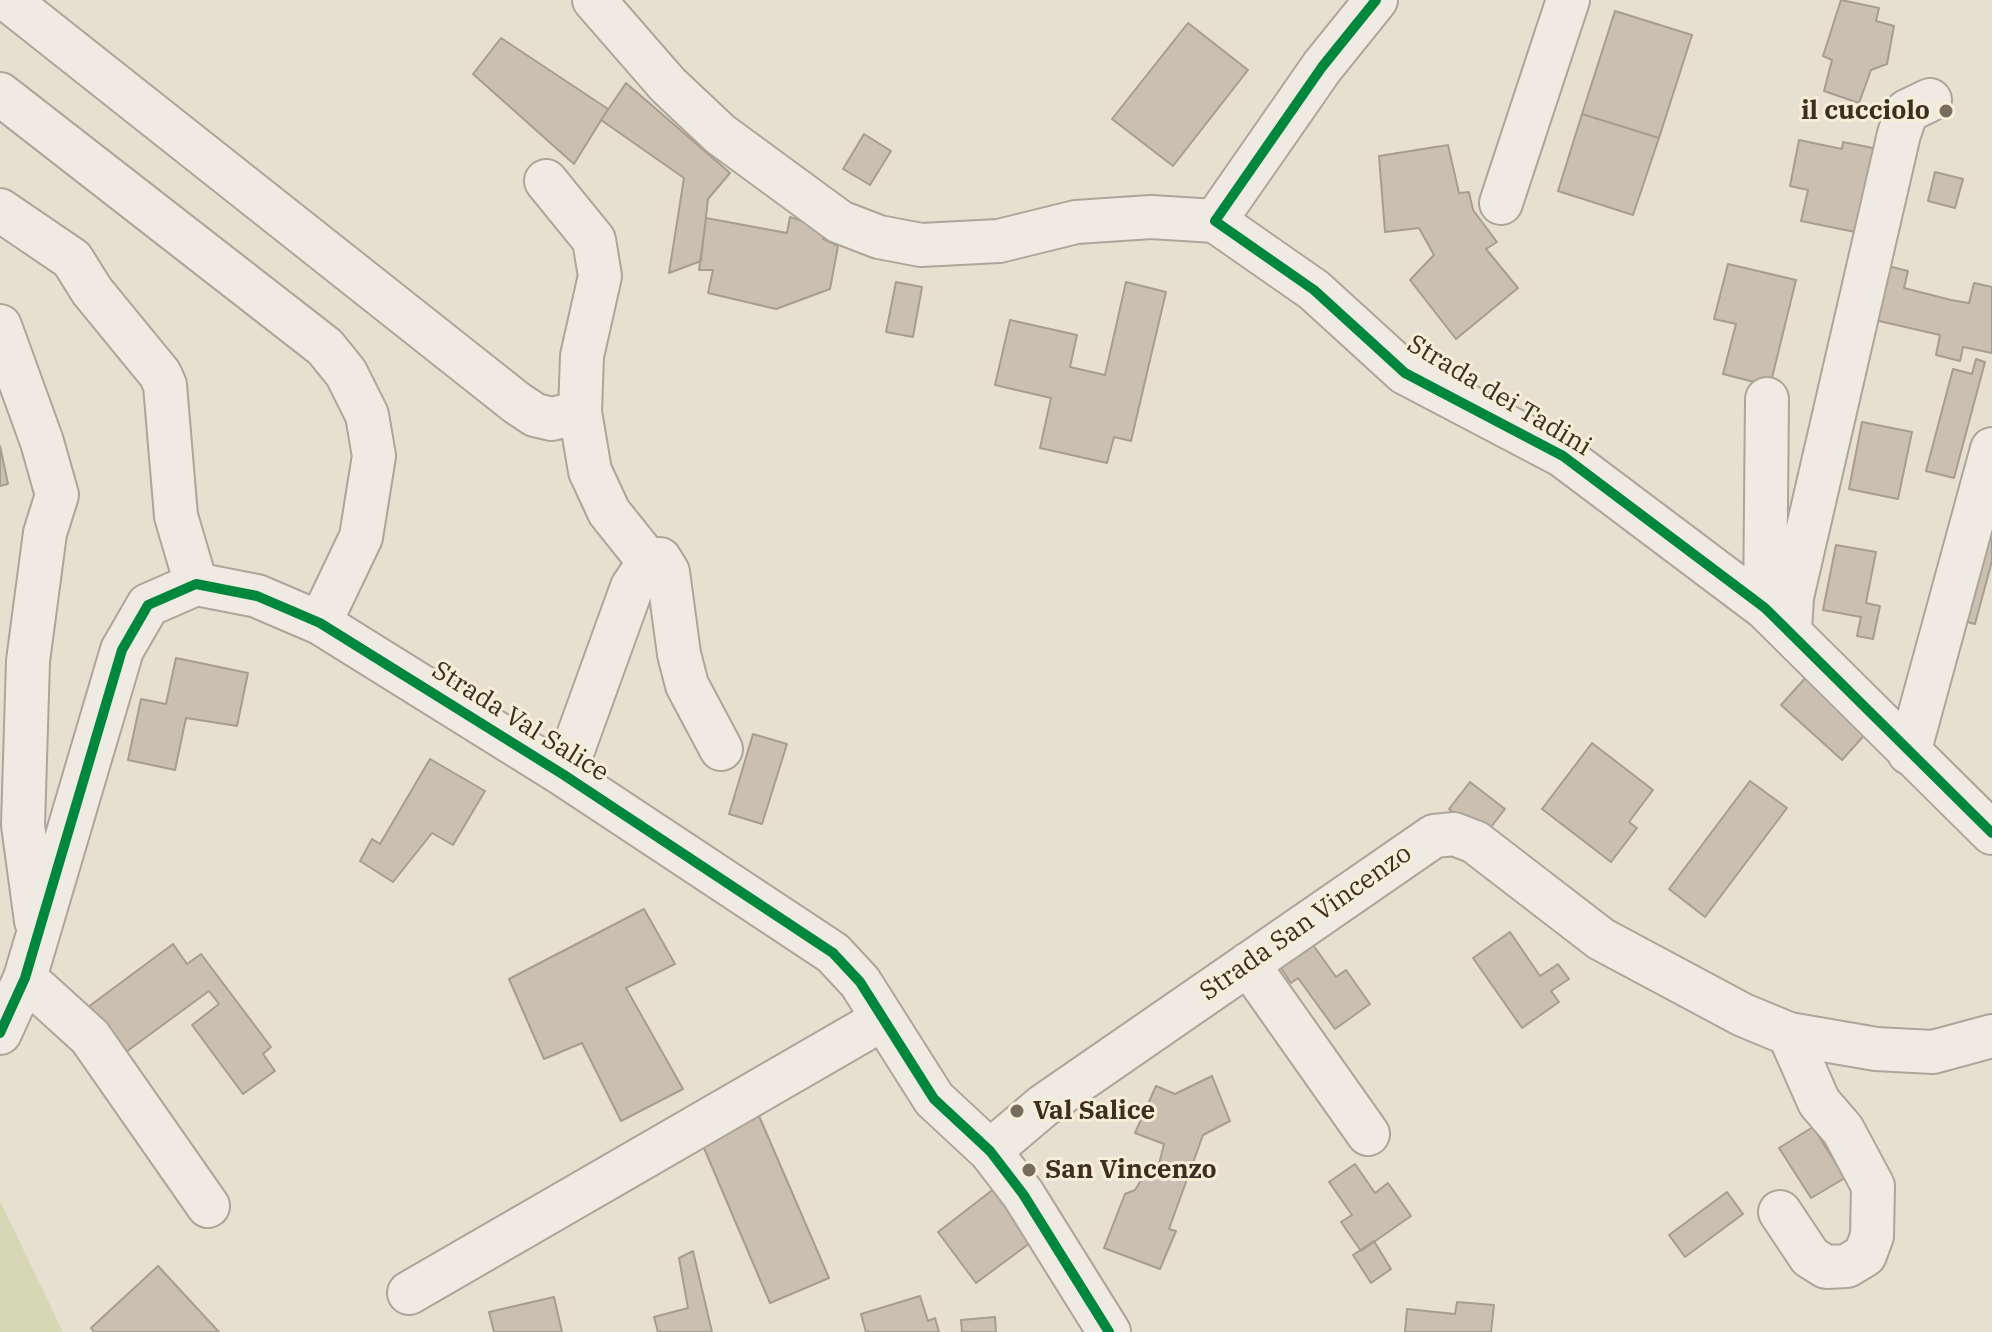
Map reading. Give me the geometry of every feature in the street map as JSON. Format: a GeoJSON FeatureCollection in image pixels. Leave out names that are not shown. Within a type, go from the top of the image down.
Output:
{"type":"FeatureCollection","features":[{"type":"Feature","properties":{"kind":"street"},"geometry":{"type":"LineString","coordinates":[[8,0],[517,403],[535,415],[552,419],[580,412]]}},
{"type":"Feature","properties":{"kind":"street"},"geometry":{"type":"LineString","coordinates":[[594,0],[668,85],[720,134],[840,222],[879,237],[921,245],[999,241],[1076,222],[1151,217],[1215,221],[1322,67],[1376,0]]}},
{"type":"Feature","properties":{"kind":"street"},"geometry":{"type":"LineString","coordinates":[[1501,203],[1568,0]]}},
{"type":"Feature","properties":{"kind":"street"},"geometry":{"type":"LineString","coordinates":[[0,94],[325,347],[346,373],[367,415],[374,456],[361,537],[320,623]]}},
{"type":"Feature","properties":{"kind":"street"},"geometry":{"type":"LineString","coordinates":[[1778,620],[1792,597],[1899,134],[1907,111],[1930,100]]}},
{"type":"Feature","properties":{"kind":"street"},"geometry":{"type":"LineString","coordinates":[[546,181],[594,240],[600,276],[582,356],[580,412],[590,471],[609,512],[649,562]]}},
{"type":"Feature","properties":{"kind":"street"},"geometry":{"type":"LineString","coordinates":[[0,210],[72,259],[92,291],[160,374],[165,385],[176,516],[196,584],[148,605],[122,650],[25,978],[0,1033]]}},
{"type":"Feature","properties":{"kind":"street","name":"Strada dei Tadini"},"geometry":{"type":"LineString","coordinates":[[1215,221],[1314,290],[1405,373],[1563,456],[1778,620],[1815,661],[1992,833]]}},
{"type":"Feature","properties":{"kind":"street"},"geometry":{"type":"LineString","coordinates":[[0,326],[42,442],[57,495],[45,533],[28,661],[23,825],[38,934]]}},
{"type":"Feature","properties":{"kind":"street"},"geometry":{"type":"LineString","coordinates":[[1767,399],[1778,620]]}},
{"type":"Feature","properties":{"kind":"street"},"geometry":{"type":"LineString","coordinates":[[1909,753],[1992,449]]}},
{"type":"Feature","properties":{"kind":"street"},"geometry":{"type":"LineString","coordinates":[[564,775],[632,587],[649,562],[660,559],[668,572],[679,654],[687,685],[721,749]]}},
{"type":"Feature","properties":{"kind":"street","name":"Strada Val Salice"},"geometry":{"type":"LineString","coordinates":[[196,584],[257,596],[320,623],[564,775],[833,953],[860,982],[934,1099],[990,1151],[1071,1267],[1109,1332]]}},
{"type":"Feature","properties":{"kind":"street","name":"Strada San Vincenzo"},"geometry":{"type":"LineString","coordinates":[[990,1151],[1043,1106],[1408,851],[1434,836],[1454,834],[1475,842],[1601,939],[1743,1015],[1789,1034],[1876,1049],[1933,1052],[1992,1036]]}},
{"type":"Feature","properties":{"kind":"street"},"geometry":{"type":"LineString","coordinates":[[1248,964],[1368,1134]]}},
{"type":"Feature","properties":{"kind":"street"},"geometry":{"type":"LineString","coordinates":[[25,978],[90,1037],[208,1206]]}},
{"type":"Feature","properties":{"kind":"street"},"geometry":{"type":"LineString","coordinates":[[409,1293],[883,1019]]}},
{"type":"Feature","properties":{"kind":"street"},"geometry":{"type":"LineString","coordinates":[[1780,1212],[1810,1257],[1826,1267],[1847,1266],[1865,1255],[1872,1236],[1873,1186],[1843,1130],[1819,1102],[1789,1034]]}},
{"type":"Feature","properties":{"kind":"green space"},"geometry":{"type":"Polygon","coordinates":[[[0,1201],[63,1332],[0,1332],[0,1201]]]}},
{"type":"Feature","properties":{"kind":"building"},"geometry":{"type":"Polygon","coordinates":[[[1841,0],[1879,8],[1876,21],[1894,26],[1887,64],[1871,70],[1859,103],[1824,91],[1832,60],[1823,56],[1841,0]]]}},
{"type":"Feature","properties":{"kind":"building"},"geometry":{"type":"Polygon","coordinates":[[[1615,11],[1692,35],[1659,138],[1582,114],[1615,11]]]}},
{"type":"Feature","properties":{"kind":"building"},"geometry":{"type":"Polygon","coordinates":[[[1188,23],[1248,70],[1173,166],[1112,119],[1188,23]]]}},
{"type":"Feature","properties":{"kind":"building"},"geometry":{"type":"Polygon","coordinates":[[[501,38],[608,109],[574,164],[473,74],[501,38]]]}},
{"type":"Feature","properties":{"kind":"building"},"geometry":{"type":"Polygon","coordinates":[[[626,83],[730,173],[708,199],[701,261],[669,273],[684,178],[601,120],[626,83]]]}},
{"type":"Feature","properties":{"kind":"building"},"geometry":{"type":"Polygon","coordinates":[[[1582,114],[1659,138],[1633,215],[1558,191],[1582,114]]]}},
{"type":"Feature","properties":{"kind":"building"},"geometry":{"type":"Polygon","coordinates":[[[864,134],[891,151],[870,185],[843,169],[864,134]]]}},
{"type":"Feature","properties":{"kind":"building"},"geometry":{"type":"Polygon","coordinates":[[[1799,140],[1842,149],[1843,142],[1893,152],[1875,236],[1801,221],[1808,190],[1790,186],[1799,140]]]}},
{"type":"Feature","properties":{"kind":"building"},"geometry":{"type":"Polygon","coordinates":[[[1448,145],[1459,193],[1469,192],[1473,210],[1497,242],[1486,249],[1518,288],[1456,339],[1410,280],[1434,255],[1419,228],[1385,232],[1379,156],[1448,145]]]}},
{"type":"Feature","properties":{"kind":"building"},"geometry":{"type":"Polygon","coordinates":[[[1935,172],[1963,179],[1955,208],[1928,201],[1935,172]]]}},
{"type":"Feature","properties":{"kind":"building"},"geometry":{"type":"Polygon","coordinates":[[[790,217],[824,228],[823,239],[838,246],[830,289],[776,309],[708,293],[713,270],[699,270],[706,218],[787,233],[790,217]]]}},
{"type":"Feature","properties":{"kind":"building"},"geometry":{"type":"Polygon","coordinates":[[[1728,264],[1796,280],[1770,386],[1723,374],[1736,324],[1714,319],[1728,264]]]}},
{"type":"Feature","properties":{"kind":"building"},"geometry":{"type":"Polygon","coordinates":[[[1880,264],[1908,271],[1904,288],[1951,300],[1969,303],[1974,283],[1992,287],[1992,353],[1963,347],[1960,361],[1936,355],[1940,335],[1866,318],[1880,264]]]}},
{"type":"Feature","properties":{"kind":"building"},"geometry":{"type":"Polygon","coordinates":[[[896,282],[922,287],[913,337],[886,332],[896,282]]]}},
{"type":"Feature","properties":{"kind":"building"},"geometry":{"type":"Polygon","coordinates":[[[1126,282],[1166,292],[1131,441],[1114,437],[1107,463],[1040,448],[1051,398],[995,385],[1010,320],[1077,335],[1070,367],[1105,375],[1126,282]]]}},
{"type":"Feature","properties":{"kind":"building"},"geometry":{"type":"Polygon","coordinates":[[[1976,359],[1985,362],[1954,478],[1926,471],[1953,369],[1972,374],[1976,359]]]}},
{"type":"Feature","properties":{"kind":"building"},"geometry":{"type":"Polygon","coordinates":[[[1862,422],[1912,432],[1898,499],[1849,489],[1862,422]]]}},
{"type":"Feature","properties":{"kind":"building"},"geometry":{"type":"Polygon","coordinates":[[[0,446],[8,484],[0,486],[0,446]]]}},
{"type":"Feature","properties":{"kind":"building"},"geometry":{"type":"Polygon","coordinates":[[[1992,481],[1992,561],[1975,624],[1949,617],[1992,481]]]}},
{"type":"Feature","properties":{"kind":"building"},"geometry":{"type":"Polygon","coordinates":[[[1836,545],[1876,552],[1866,603],[1880,606],[1873,639],[1857,636],[1861,617],[1823,610],[1836,545]]]}},
{"type":"Feature","properties":{"kind":"building"},"geometry":{"type":"Polygon","coordinates":[[[176,658],[248,673],[237,726],[186,718],[175,770],[128,760],[141,699],[166,704],[176,658]]]}},
{"type":"Feature","properties":{"kind":"building"},"geometry":{"type":"Polygon","coordinates":[[[1808,675],[1869,730],[1842,760],[1781,705],[1808,675]]]}},
{"type":"Feature","properties":{"kind":"building"},"geometry":{"type":"Polygon","coordinates":[[[753,734],[787,744],[762,824],[729,814],[753,734]]]}},
{"type":"Feature","properties":{"kind":"building"},"geometry":{"type":"Polygon","coordinates":[[[1592,743],[1653,790],[1629,822],[1637,828],[1611,862],[1542,809],[1592,743]]]}},
{"type":"Feature","properties":{"kind":"building"},"geometry":{"type":"Polygon","coordinates":[[[430,759],[485,791],[453,845],[432,833],[393,882],[360,861],[372,839],[380,844],[430,759]]]}},
{"type":"Feature","properties":{"kind":"building"},"geometry":{"type":"Polygon","coordinates":[[[1750,781],[1787,808],[1705,917],[1669,889],[1750,781]]]}},
{"type":"Feature","properties":{"kind":"building"},"geometry":{"type":"Polygon","coordinates":[[[1470,782],[1505,809],[1484,836],[1449,809],[1470,782]]]}},
{"type":"Feature","properties":{"kind":"building"},"geometry":{"type":"Polygon","coordinates":[[[644,909],[675,964],[626,988],[683,1089],[621,1121],[582,1043],[544,1059],[509,979],[644,909]]]}},
{"type":"Feature","properties":{"kind":"building"},"geometry":{"type":"Polygon","coordinates":[[[1510,932],[1540,976],[1558,964],[1569,979],[1551,991],[1559,1002],[1522,1028],[1473,958],[1510,932]]]}},
{"type":"Feature","properties":{"kind":"building"},"geometry":{"type":"Polygon","coordinates":[[[1308,938],[1336,977],[1346,970],[1370,1004],[1335,1029],[1298,978],[1291,983],[1276,961],[1308,938]]]}},
{"type":"Feature","properties":{"kind":"building"},"geometry":{"type":"Polygon","coordinates":[[[173,944],[187,964],[201,954],[271,1047],[263,1054],[275,1071],[243,1094],[192,1025],[219,1004],[209,991],[115,1060],[80,1013],[173,944]]]}},
{"type":"Feature","properties":{"kind":"building"},"geometry":{"type":"Polygon","coordinates":[[[1212,1076],[1230,1121],[1203,1135],[1169,1229],[1176,1231],[1160,1269],[1104,1248],[1125,1194],[1135,1190],[1148,1169],[1157,1172],[1164,1144],[1135,1133],[1156,1086],[1175,1094],[1212,1076]]]}},
{"type":"Feature","properties":{"kind":"building"},"geometry":{"type":"Polygon","coordinates":[[[759,1116],[829,1278],[770,1303],[701,1141],[759,1116]]]}},
{"type":"Feature","properties":{"kind":"building"},"geometry":{"type":"Polygon","coordinates":[[[1813,1127],[1845,1178],[1811,1198],[1779,1148],[1813,1127]]]}},
{"type":"Feature","properties":{"kind":"building"},"geometry":{"type":"Polygon","coordinates":[[[1355,1164],[1375,1193],[1388,1183],[1411,1216],[1361,1251],[1341,1222],[1352,1215],[1329,1182],[1355,1164]]]}},
{"type":"Feature","properties":{"kind":"building"},"geometry":{"type":"Polygon","coordinates":[[[995,1188],[1034,1240],[976,1283],[938,1232],[995,1188]]]}},
{"type":"Feature","properties":{"kind":"building"},"geometry":{"type":"Polygon","coordinates":[[[1727,1192],[1743,1214],[1685,1257],[1669,1235],[1727,1192]]]}},
{"type":"Feature","properties":{"kind":"building"},"geometry":{"type":"Polygon","coordinates":[[[1374,1241],[1391,1269],[1371,1283],[1353,1255],[1374,1241]]]}},
{"type":"Feature","properties":{"kind":"building"},"geometry":{"type":"Polygon","coordinates":[[[693,1251],[712,1332],[658,1332],[654,1317],[688,1308],[679,1258],[693,1251]]]}},
{"type":"Feature","properties":{"kind":"building"},"geometry":{"type":"Polygon","coordinates":[[[158,1266],[219,1332],[94,1332],[91,1328],[158,1266]]]}},
{"type":"Feature","properties":{"kind":"building"},"geometry":{"type":"Polygon","coordinates":[[[920,1296],[928,1321],[935,1318],[939,1332],[866,1332],[861,1314],[920,1296]]]}},
{"type":"Feature","properties":{"kind":"building"},"geometry":{"type":"Polygon","coordinates":[[[554,1297],[562,1332],[494,1332],[489,1312],[554,1297]]]}},
{"type":"Feature","properties":{"kind":"building"},"geometry":{"type":"Polygon","coordinates":[[[1457,1302],[1494,1305],[1491,1332],[1405,1332],[1407,1309],[1455,1314],[1457,1302]]]}},
{"type":"Feature","properties":{"kind":"building"},"geometry":{"type":"Polygon","coordinates":[[[995,1317],[996,1332],[962,1332],[961,1320],[995,1317]]]}},
{"type":"Feature","properties":{"kind":"cycle path"},"geometry":{"type":"LineString","coordinates":[[1376,0],[1322,67],[1215,221],[1314,290],[1405,373],[1563,456],[1765,608],[1992,833]]}},
{"type":"Feature","properties":{"kind":"cycle path"},"geometry":{"type":"LineString","coordinates":[[0,1033],[25,978],[122,650],[148,605],[196,584],[257,596],[320,623],[564,775],[833,953],[860,982],[934,1099],[990,1151],[1023,1194],[1109,1332]]}},
{"type":"Feature","properties":{"kind":"place","name":"il cucciolo"},"geometry":{"type":"Point","coordinates":[1946,111]}},
{"type":"Feature","properties":{"kind":"place","name":"Val Salice"},"geometry":{"type":"Point","coordinates":[1017,1111]}},
{"type":"Feature","properties":{"kind":"place","name":"San Vincenzo"},"geometry":{"type":"Point","coordinates":[1029,1170]}}]}
